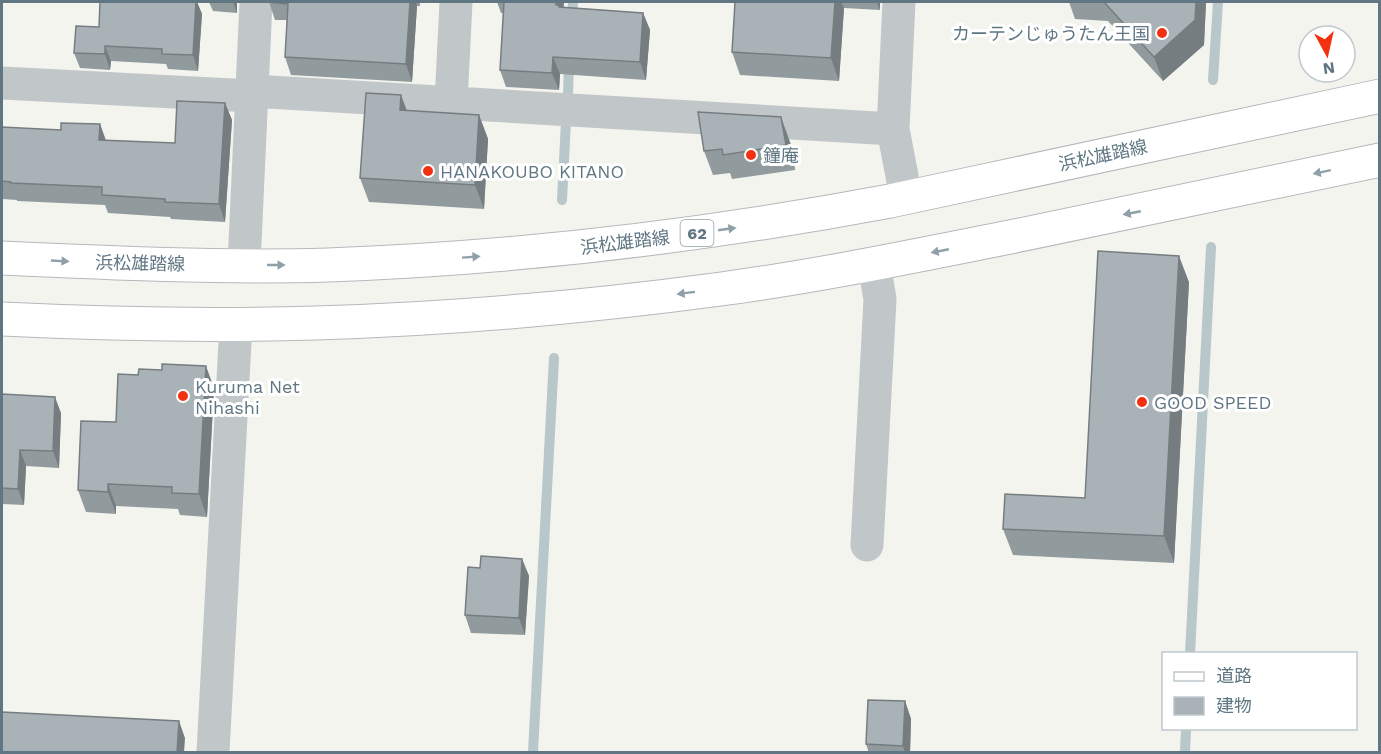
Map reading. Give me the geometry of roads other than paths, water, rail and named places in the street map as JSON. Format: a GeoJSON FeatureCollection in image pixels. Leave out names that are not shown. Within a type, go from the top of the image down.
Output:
{"type":"FeatureCollection","features":[{"type":"Feature","properties":{"kind":"main road","name":"浜松雄踏線"},"geometry":{"type":"LineString","coordinates":[[2,258],[101,263],[325,265],[488,256],[649,240],[810,216],[906,198],[1380,96]]}},
{"type":"Feature","properties":{"kind":"main road"},"geometry":{"type":"LineString","coordinates":[[2,319],[236,324],[399,320],[562,308],[723,289],[874,264],[1157,208],[1380,159]]}},
{"type":"Feature","properties":{"kind":"street"},"geometry":{"type":"LineString","coordinates":[[244,265],[256,2]]}},
{"type":"Feature","properties":{"kind":"street"},"geometry":{"type":"LineString","coordinates":[[451,103],[456,2]]}},
{"type":"Feature","properties":{"kind":"street"},"geometry":{"type":"LineString","coordinates":[[898,2],[893,129],[906,198]]}},
{"type":"Feature","properties":{"kind":"street"},"geometry":{"type":"LineString","coordinates":[[2,83],[451,103],[893,129]]}},
{"type":"Feature","properties":{"kind":"street"},"geometry":{"type":"LineString","coordinates":[[867,545],[880,299],[874,264]]}},
{"type":"Feature","properties":{"kind":"street"},"geometry":{"type":"LineString","coordinates":[[213,753],[236,324]]}},
{"type":"Feature","properties":{"kind":"waterway"},"geometry":{"type":"LineString","coordinates":[[572,20],[573,2]]}},
{"type":"Feature","properties":{"kind":"waterway"},"geometry":{"type":"LineString","coordinates":[[1213,80],[1218,2]]}},
{"type":"Feature","properties":{"kind":"waterway"},"geometry":{"type":"LineString","coordinates":[[568,95],[569,62]]}},
{"type":"Feature","properties":{"kind":"waterway"},"geometry":{"type":"LineString","coordinates":[[562,200],[566,121]]}},
{"type":"Feature","properties":{"kind":"waterway"},"geometry":{"type":"LineString","coordinates":[[1190,652],[1211,247]]}},
{"type":"Feature","properties":{"kind":"waterway"},"geometry":{"type":"LineString","coordinates":[[533,752],[554,358]]}},
{"type":"Feature","properties":{"kind":"waterway"},"geometry":{"type":"LineString","coordinates":[[1185,752],[1186,730]]}},
{"type":"Feature","properties":{"kind":"place","name":"カーテンじゅうたん王国"},"geometry":{"type":"Point","coordinates":[1162,33]}},
{"type":"Feature","properties":{"kind":"place","name":"鐘庵"},"geometry":{"type":"Point","coordinates":[751,155]}},
{"type":"Feature","properties":{"kind":"place","name":"HANAKOUBO KITANO"},"geometry":{"type":"Point","coordinates":[428,171]}},
{"type":"Feature","properties":{"kind":"place","name":"Kuruma Net Nihashi"},"geometry":{"type":"Point","coordinates":[183,396]}},
{"type":"Feature","properties":{"kind":"place","name":"GOOD SPEED"},"geometry":{"type":"Point","coordinates":[1142,402]}}]}
